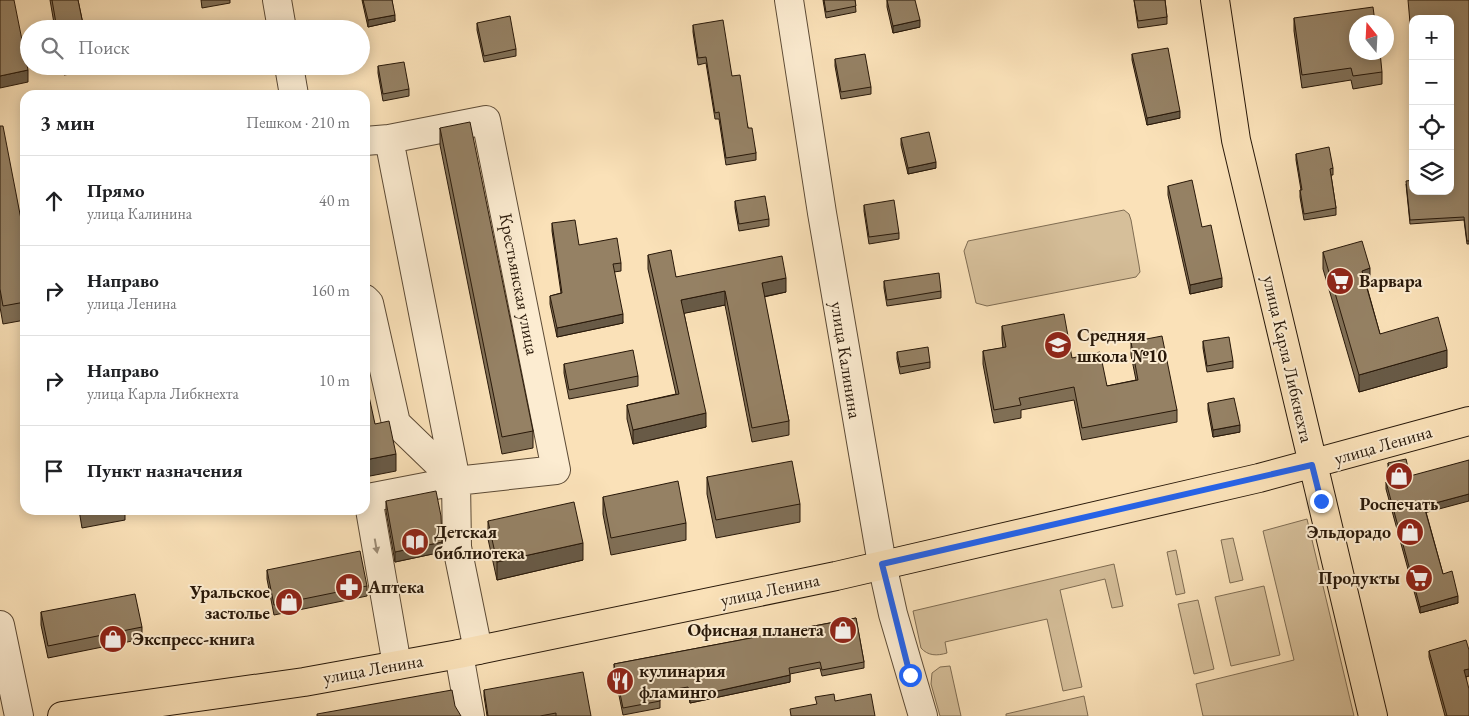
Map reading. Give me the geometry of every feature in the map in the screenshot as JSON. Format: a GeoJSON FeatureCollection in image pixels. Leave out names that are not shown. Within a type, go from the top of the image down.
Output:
{"type":"FeatureCollection","features":[{"type":"Feature","properties":{"kind":"main road","name":"улица Карла Либкнехта"},"geometry":{"type":"LineString","coordinates":[[1215,0],[1236,140],[1373,716]]}},
{"type":"Feature","properties":{"kind":"main road","name":"улица Ленина"},"geometry":{"type":"LineString","coordinates":[[62,716],[304,682],[469,652],[882,564],[1312,465],[1469,421]]}},
{"type":"Feature","properties":{"kind":"street"},"geometry":{"type":"LineString","coordinates":[[277,0],[280,20]]}},
{"type":"Feature","properties":{"kind":"street","name":"улица Калинина"},"geometry":{"type":"LineString","coordinates":[[789,0],[858,435],[882,564],[893,614],[923,716]]}},
{"type":"Feature","properties":{"kind":"street"},"geometry":{"type":"LineString","coordinates":[[291,75],[293,90]]}},
{"type":"Feature","properties":{"kind":"street","name":"Крестьянская улица"},"geometry":{"type":"LineString","coordinates":[[370,498],[456,481],[556,470],[486,120],[377,140]]}},
{"type":"Feature","properties":{"kind":"street"},"geometry":{"type":"LineString","coordinates":[[377,140],[456,481],[457,547],[469,652],[470,716]]}},
{"type":"Feature","properties":{"kind":"street"},"geometry":{"type":"LineString","coordinates":[[370,307],[396,423],[456,481]]}},
{"type":"Feature","properties":{"kind":"street","name":"Крестьянская улица"},"geometry":{"type":"LineString","coordinates":[[370,510],[397,665]]}},
{"type":"Feature","properties":{"kind":"street"},"geometry":{"type":"LineString","coordinates":[[0,625],[19,716]]}},
{"type":"Feature","properties":{"kind":"shaded area"},"geometry":{"type":"Polygon","coordinates":[[[1124,210],[1129,214],[1131,220],[1140,272],[1136,277],[987,306],[976,303],[964,251],[968,241],[1124,210]]]}},
{"type":"Feature","properties":{"kind":"shaded area"},"geometry":{"type":"Polygon","coordinates":[[[1307,519],[1354,716],[1203,716],[1196,684],[1294,660],[1263,531],[1307,519]]]}},
{"type":"Feature","properties":{"kind":"shaded area"},"geometry":{"type":"Polygon","coordinates":[[[1233,538],[1243,580],[1230,583],[1221,540],[1233,538]]]}},
{"type":"Feature","properties":{"kind":"shaded area"},"geometry":{"type":"Polygon","coordinates":[[[1176,550],[1185,593],[1176,595],[1167,552],[1176,550]]]}},
{"type":"Feature","properties":{"kind":"shaded area"},"geometry":{"type":"Polygon","coordinates":[[[1114,564],[1123,606],[1112,608],[1105,579],[1060,590],[1082,687],[1063,691],[1047,619],[945,642],[947,653],[943,654],[930,654],[921,648],[913,611],[1114,564]]]}},
{"type":"Feature","properties":{"kind":"shaded area"},"geometry":{"type":"Polygon","coordinates":[[[1264,586],[1280,655],[1231,666],[1215,597],[1264,586]]]}},
{"type":"Feature","properties":{"kind":"shaded area"},"geometry":{"type":"Polygon","coordinates":[[[1198,600],[1214,669],[1194,674],[1178,604],[1198,600]]]}},
{"type":"Feature","properties":{"kind":"shaded area"},"geometry":{"type":"Polygon","coordinates":[[[950,666],[961,716],[940,716],[931,684],[932,673],[940,667],[950,666]]]}},
{"type":"Feature","properties":{"kind":"shaded area"},"geometry":{"type":"Polygon","coordinates":[[[1084,696],[1088,716],[1006,716],[1006,714],[1084,696]]]}},
{"type":"Feature","properties":{"kind":"building"},"geometry":{"type":"Polygon","coordinates":[[[0,0],[14,0],[20,30],[20,72],[0,76],[0,0]]]}},
{"type":"Feature","properties":{"kind":"building"},"geometry":{"type":"Polygon","coordinates":[[[52,0],[78,0],[82,20],[55,20],[52,0]]]}},
{"type":"Feature","properties":{"kind":"building"},"geometry":{"type":"Polygon","coordinates":[[[363,0],[392,0],[395,15],[368,20],[363,0]]]}},
{"type":"Feature","properties":{"kind":"building"},"geometry":{"type":"Polygon","coordinates":[[[824,0],[855,0],[856,6],[826,12],[824,0]]]}},
{"type":"Feature","properties":{"kind":"building"},"geometry":{"type":"Polygon","coordinates":[[[887,0],[915,0],[920,20],[893,26],[887,0]]]}},
{"type":"Feature","properties":{"kind":"building"},"geometry":{"type":"Polygon","coordinates":[[[1134,0],[1165,0],[1167,17],[1138,21],[1134,0]]]}},
{"type":"Feature","properties":{"kind":"building"},"geometry":{"type":"Polygon","coordinates":[[[1408,0],[1469,0],[1469,241],[1467,241],[1464,217],[1410,220],[1406,181],[1409,181],[1409,195],[1454,195],[1454,15],[1409,15],[1408,0]]]}},
{"type":"Feature","properties":{"kind":"building"},"geometry":{"type":"Polygon","coordinates":[[[1373,7],[1374,15],[1349,15],[1349,60],[1381,60],[1382,72],[1353,76],[1351,68],[1302,75],[1294,18],[1373,7]]]}},
{"type":"Feature","properties":{"kind":"building"},"geometry":{"type":"Polygon","coordinates":[[[510,16],[516,49],[484,56],[477,23],[510,16]]]}},
{"type":"Feature","properties":{"kind":"building"},"geometry":{"type":"Polygon","coordinates":[[[723,20],[732,76],[740,75],[748,128],[752,128],[756,153],[726,158],[719,112],[715,113],[706,57],[698,58],[693,25],[723,20]]]}},
{"type":"Feature","properties":{"kind":"building"},"geometry":{"type":"Polygon","coordinates":[[[1168,48],[1180,111],[1147,118],[1132,54],[1168,48]]]}},
{"type":"Feature","properties":{"kind":"building"},"geometry":{"type":"Polygon","coordinates":[[[865,54],[871,87],[841,92],[835,59],[865,54]]]}},
{"type":"Feature","properties":{"kind":"building"},"geometry":{"type":"Polygon","coordinates":[[[404,62],[409,89],[383,94],[378,66],[404,62]]]}},
{"type":"Feature","properties":{"kind":"building"},"geometry":{"type":"Polygon","coordinates":[[[470,122],[533,431],[502,437],[440,128],[470,122]]]}},
{"type":"Feature","properties":{"kind":"building"},"geometry":{"type":"Polygon","coordinates":[[[0,126],[3,126],[20,214],[20,303],[3,306],[0,289],[0,126]]]}},
{"type":"Feature","properties":{"kind":"building"},"geometry":{"type":"Polygon","coordinates":[[[929,132],[936,162],[908,168],[901,138],[929,132]]]}},
{"type":"Feature","properties":{"kind":"building"},"geometry":{"type":"Polygon","coordinates":[[[1329,147],[1333,168],[1330,169],[1336,208],[1304,214],[1296,154],[1329,147]]]}},
{"type":"Feature","properties":{"kind":"building"},"geometry":{"type":"Polygon","coordinates":[[[1192,180],[1202,227],[1211,225],[1222,278],[1190,285],[1168,186],[1192,180]]]}},
{"type":"Feature","properties":{"kind":"building"},"geometry":{"type":"Polygon","coordinates":[[[765,196],[769,219],[739,224],[735,201],[765,196]]]}},
{"type":"Feature","properties":{"kind":"building"},"geometry":{"type":"Polygon","coordinates":[[[894,200],[899,233],[869,237],[864,205],[894,200]]]}},
{"type":"Feature","properties":{"kind":"building"},"geometry":{"type":"Polygon","coordinates":[[[575,220],[579,245],[617,238],[621,263],[613,264],[623,314],[557,328],[550,296],[562,293],[552,223],[575,220]]]}},
{"type":"Feature","properties":{"kind":"building"},"geometry":{"type":"Polygon","coordinates":[[[1362,241],[1370,268],[1362,271],[1380,334],[1438,317],[1447,350],[1359,375],[1323,252],[1362,241]]]}},
{"type":"Feature","properties":{"kind":"building"},"geometry":{"type":"Polygon","coordinates":[[[671,250],[676,277],[782,256],[786,278],[762,283],[789,421],[752,428],[725,291],[681,300],[706,413],[633,430],[627,405],[679,394],[648,255],[671,250]]]}},
{"type":"Feature","properties":{"kind":"building"},"geometry":{"type":"Polygon","coordinates":[[[939,273],[941,291],[887,300],[884,281],[939,273]]]}},
{"type":"Feature","properties":{"kind":"building"},"geometry":{"type":"Polygon","coordinates":[[[1064,314],[1072,358],[1100,352],[1107,386],[1138,380],[1131,342],[1162,336],[1177,410],[1082,428],[1074,387],[1019,398],[1021,405],[994,410],[983,351],[1006,347],[1002,326],[1064,314]]]}},
{"type":"Feature","properties":{"kind":"building"},"geometry":{"type":"Polygon","coordinates":[[[1229,337],[1233,361],[1207,366],[1203,341],[1229,337]]]}},
{"type":"Feature","properties":{"kind":"building"},"geometry":{"type":"Polygon","coordinates":[[[928,347],[930,362],[900,367],[897,352],[928,347]]]}},
{"type":"Feature","properties":{"kind":"building"},"geometry":{"type":"Polygon","coordinates":[[[633,350],[638,376],[569,390],[564,364],[633,350]]]}},
{"type":"Feature","properties":{"kind":"building"},"geometry":{"type":"Polygon","coordinates":[[[1234,398],[1240,425],[1213,430],[1208,403],[1234,398]]]}},
{"type":"Feature","properties":{"kind":"building"},"geometry":{"type":"Polygon","coordinates":[[[370,401],[375,424],[389,421],[396,454],[370,459],[370,401]]]}},
{"type":"Feature","properties":{"kind":"building"},"geometry":{"type":"Polygon","coordinates":[[[1406,459],[1410,476],[1469,460],[1469,494],[1424,506],[1443,574],[1452,571],[1458,596],[1420,607],[1386,482],[1392,481],[1388,463],[1406,459]]]}},
{"type":"Feature","properties":{"kind":"building"},"geometry":{"type":"Polygon","coordinates":[[[792,461],[800,504],[716,520],[707,477],[792,461]]]}},
{"type":"Feature","properties":{"kind":"building"},"geometry":{"type":"Polygon","coordinates":[[[678,481],[686,523],[611,538],[603,497],[678,481]]]}},
{"type":"Feature","properties":{"kind":"building"},"geometry":{"type":"Polygon","coordinates":[[[436,491],[441,516],[442,542],[395,552],[386,501],[436,491]]]}},
{"type":"Feature","properties":{"kind":"building"},"geometry":{"type":"Polygon","coordinates":[[[574,502],[583,543],[497,562],[488,521],[574,502]]]}},
{"type":"Feature","properties":{"kind":"building"},"geometry":{"type":"Polygon","coordinates":[[[360,551],[367,586],[274,605],[267,570],[360,551]]]}},
{"type":"Feature","properties":{"kind":"building"},"geometry":{"type":"Polygon","coordinates":[[[135,594],[142,627],[48,646],[41,612],[135,594]]]}},
{"type":"Feature","properties":{"kind":"building"},"geometry":{"type":"Polygon","coordinates":[[[856,618],[864,662],[822,670],[820,662],[789,668],[790,675],[690,697],[688,687],[658,692],[660,701],[623,708],[614,664],[856,618]]]}},
{"type":"Feature","properties":{"kind":"building"},"geometry":{"type":"Polygon","coordinates":[[[1466,640],[1469,650],[1469,669],[1464,670],[1469,689],[1469,716],[1447,716],[1429,651],[1466,640]]]}},
{"type":"Feature","properties":{"kind":"building"},"geometry":{"type":"Polygon","coordinates":[[[583,672],[591,716],[556,716],[556,713],[540,716],[488,716],[484,690],[583,672]]]}},
{"type":"Feature","properties":{"kind":"building"},"geometry":{"type":"Polygon","coordinates":[[[452,690],[455,706],[461,716],[317,716],[317,714],[452,690]]]}},
{"type":"Feature","properties":{"kind":"building"},"geometry":{"type":"Polygon","coordinates":[[[834,694],[835,701],[871,694],[875,716],[791,716],[790,709],[817,704],[815,697],[834,694]]]}},
{"type":"Feature","properties":{"kind":"place","name":"Варвара"},"geometry":{"type":"Point","coordinates":[1340,281]}},
{"type":"Feature","properties":{"kind":"place","name":"Средняя школа №10"},"geometry":{"type":"Point","coordinates":[1058,345]}},
{"type":"Feature","properties":{"kind":"place","name":"Роспечать"},"geometry":{"type":"Point","coordinates":[1399,476]}},
{"type":"Feature","properties":{"kind":"place","name":"Эльдорадо"},"geometry":{"type":"Point","coordinates":[1410,532]}},
{"type":"Feature","properties":{"kind":"place","name":"Детская библиотека"},"geometry":{"type":"Point","coordinates":[415,542]}},
{"type":"Feature","properties":{"kind":"place","name":"Продукты"},"geometry":{"type":"Point","coordinates":[1419,578]}},
{"type":"Feature","properties":{"kind":"place","name":"Аптека"},"geometry":{"type":"Point","coordinates":[349,587]}},
{"type":"Feature","properties":{"kind":"place","name":"Уральское застолье"},"geometry":{"type":"Point","coordinates":[289,602]}},
{"type":"Feature","properties":{"kind":"place","name":"Офисная планета"},"geometry":{"type":"Point","coordinates":[843,630]}},
{"type":"Feature","properties":{"kind":"place","name":"Экспресс-книга"},"geometry":{"type":"Point","coordinates":[113,639]}},
{"type":"Feature","properties":{"kind":"place","name":"кулинария фламинго"},"geometry":{"type":"Point","coordinates":[620,681]}},
{"type":"Feature","properties":{"kind":"route"},"geometry":{"type":"LineString","coordinates":[[910,675],[893,614],[882,564],[1312,465],[1321,501]]}}]}
